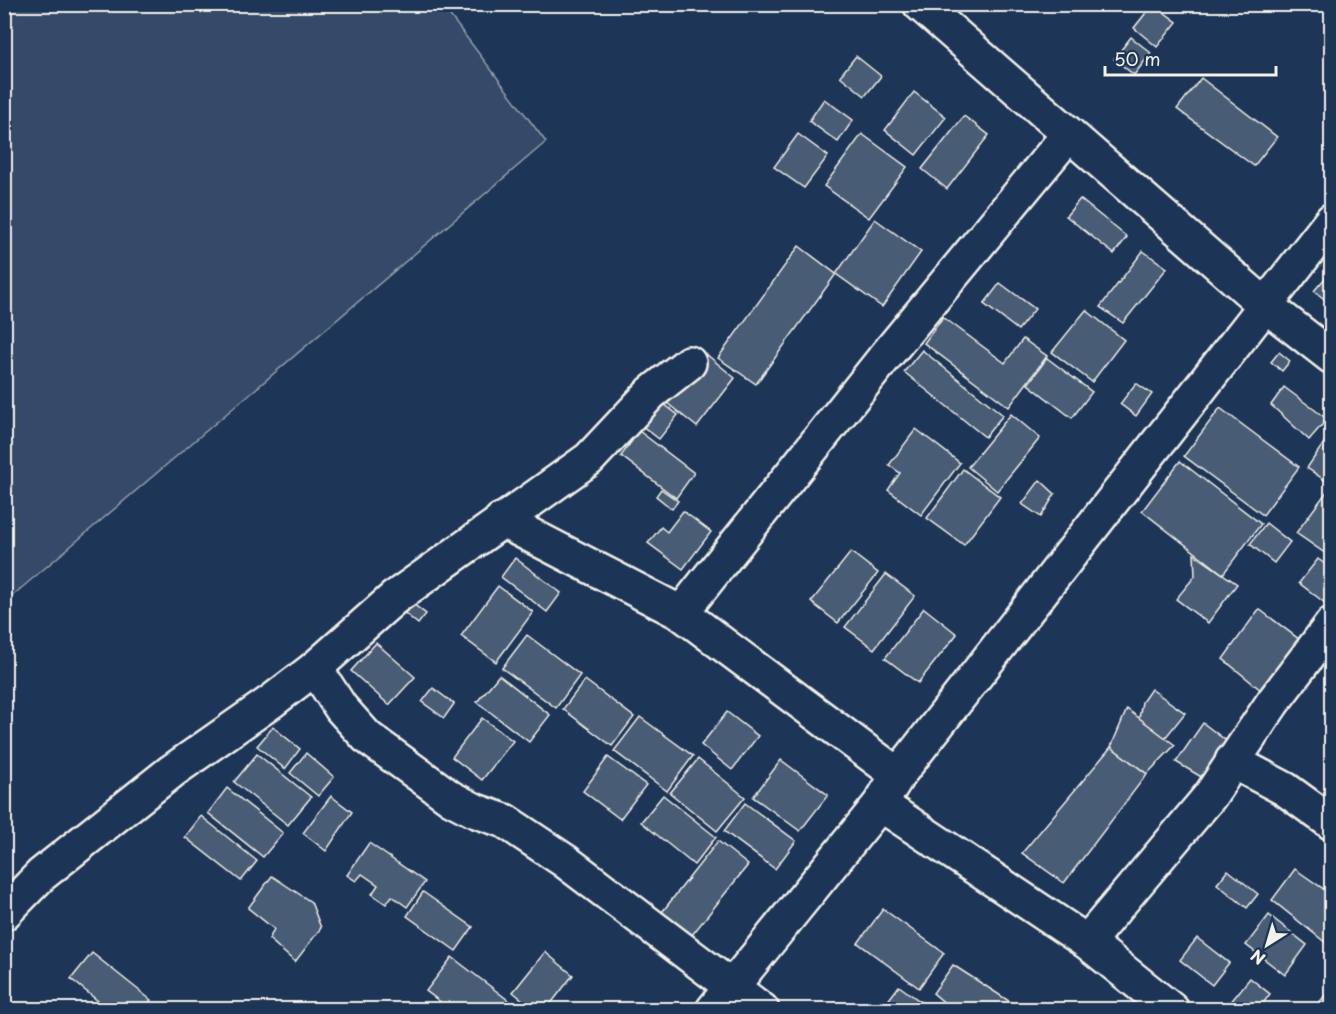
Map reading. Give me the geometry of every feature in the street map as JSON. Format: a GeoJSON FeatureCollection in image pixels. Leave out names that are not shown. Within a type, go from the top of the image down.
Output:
{"type":"FeatureCollection","features":[{"type":"Feature","properties":{"kind":"street"},"geometry":{"type":"LineString","coordinates":[[920,4],[1265,305],[1332,357]]}},
{"type":"Feature","properties":{"kind":"street"},"geometry":{"type":"LineString","coordinates":[[681,613],[884,358],[1068,134]]}},
{"type":"Feature","properties":{"kind":"street"},"geometry":{"type":"LineString","coordinates":[[722,998],[880,804],[898,775],[1332,220]]}},
{"type":"Feature","properties":{"kind":"street"},"geometry":{"type":"LineString","coordinates":[[4,913],[41,875],[172,771],[315,668],[394,598],[589,459],[651,393],[689,363]]}},
{"type":"Feature","properties":{"kind":"street"},"geometry":{"type":"LineString","coordinates":[[501,520],[681,613],[898,775]]}},
{"type":"Feature","properties":{"kind":"street"},"geometry":{"type":"LineString","coordinates":[[1087,942],[1210,796],[1273,702],[1332,624]]}},
{"type":"Feature","properties":{"kind":"street"},"geometry":{"type":"LineString","coordinates":[[315,668],[341,708],[367,737],[451,798],[476,812],[505,821],[565,861],[654,926],[681,950],[722,998],[762,1010]]}},
{"type":"Feature","properties":{"kind":"street"},"geometry":{"type":"LineString","coordinates":[[1232,761],[1285,789],[1332,823]]}},
{"type":"Feature","properties":{"kind":"street"},"geometry":{"type":"LineString","coordinates":[[880,804],[1087,942],[1172,1010]]}},
{"type":"Feature","properties":{"kind":"shaded area"},"geometry":{"type":"Polygon","coordinates":[[[5,4],[442,5],[546,142],[5,602],[5,4]]]}},
{"type":"Feature","properties":{"kind":"building"},"geometry":{"type":"Polygon","coordinates":[[[1153,4],[1177,22],[1157,47],[1134,28],[1153,4]]]}},
{"type":"Feature","properties":{"kind":"building"},"geometry":{"type":"Polygon","coordinates":[[[1131,37],[1151,53],[1134,75],[1114,59],[1131,37]]]}},
{"type":"Feature","properties":{"kind":"building"},"geometry":{"type":"Polygon","coordinates":[[[856,56],[881,76],[865,96],[840,76],[856,56]]]}},
{"type":"Feature","properties":{"kind":"building"},"geometry":{"type":"Polygon","coordinates":[[[1201,78],[1277,137],[1254,166],[1177,109],[1201,78]]]}},
{"type":"Feature","properties":{"kind":"building"},"geometry":{"type":"Polygon","coordinates":[[[914,92],[946,117],[916,155],[885,130],[914,92]]]}},
{"type":"Feature","properties":{"kind":"building"},"geometry":{"type":"Polygon","coordinates":[[[824,99],[853,120],[838,142],[809,121],[824,99]]]}},
{"type":"Feature","properties":{"kind":"building"},"geometry":{"type":"Polygon","coordinates":[[[964,116],[989,135],[947,189],[922,169],[964,116]]]}},
{"type":"Feature","properties":{"kind":"building"},"geometry":{"type":"Polygon","coordinates":[[[798,134],[828,156],[804,188],[774,167],[798,134]]]}},
{"type":"Feature","properties":{"kind":"building"},"geometry":{"type":"Polygon","coordinates":[[[862,134],[907,167],[869,218],[824,186],[862,134]]]}},
{"type":"Feature","properties":{"kind":"building"},"geometry":{"type":"Polygon","coordinates":[[[1080,199],[1127,237],[1114,254],[1066,216],[1080,199]]]}},
{"type":"Feature","properties":{"kind":"building"},"geometry":{"type":"Polygon","coordinates":[[[875,219],[921,252],[882,307],[836,274],[875,219]]]}},
{"type":"Feature","properties":{"kind":"building"},"geometry":{"type":"Polygon","coordinates":[[[799,246],[836,274],[756,384],[718,358],[799,246]]]}},
{"type":"Feature","properties":{"kind":"building"},"geometry":{"type":"Polygon","coordinates":[[[1143,251],[1167,268],[1123,323],[1100,307],[1143,251]]]}},
{"type":"Feature","properties":{"kind":"building"},"geometry":{"type":"Polygon","coordinates":[[[1332,270],[1332,305],[1314,291],[1332,270]]]}},
{"type":"Feature","properties":{"kind":"building"},"geometry":{"type":"Polygon","coordinates":[[[1000,283],[1035,309],[1018,330],[984,304],[1000,283]]]}},
{"type":"Feature","properties":{"kind":"building"},"geometry":{"type":"Polygon","coordinates":[[[1086,310],[1124,340],[1092,382],[1052,352],[1086,310]]]}},
{"type":"Feature","properties":{"kind":"building"},"geometry":{"type":"Polygon","coordinates":[[[943,317],[1005,363],[1023,339],[1047,356],[1009,407],[924,343],[943,317]]]}},
{"type":"Feature","properties":{"kind":"building"},"geometry":{"type":"Polygon","coordinates":[[[922,350],[1003,415],[985,437],[904,372],[922,350]]]}},
{"type":"Feature","properties":{"kind":"building"},"geometry":{"type":"Polygon","coordinates":[[[1279,352],[1290,361],[1282,371],[1271,362],[1279,352]]]}},
{"type":"Feature","properties":{"kind":"building"},"geometry":{"type":"Polygon","coordinates":[[[706,354],[735,378],[697,427],[667,403],[706,354]]]}},
{"type":"Feature","properties":{"kind":"building"},"geometry":{"type":"Polygon","coordinates":[[[1047,358],[1092,392],[1072,418],[1028,384],[1047,358]]]}},
{"type":"Feature","properties":{"kind":"building"},"geometry":{"type":"Polygon","coordinates":[[[1136,383],[1152,394],[1136,416],[1120,404],[1136,383]]]}},
{"type":"Feature","properties":{"kind":"building"},"geometry":{"type":"Polygon","coordinates":[[[1284,387],[1327,419],[1309,440],[1271,405],[1284,387]]]}},
{"type":"Feature","properties":{"kind":"building"},"geometry":{"type":"Polygon","coordinates":[[[660,401],[678,415],[659,439],[641,425],[660,401]]]}},
{"type":"Feature","properties":{"kind":"building"},"geometry":{"type":"Polygon","coordinates":[[[1220,408],[1299,467],[1263,515],[1184,456],[1220,408]]]}},
{"type":"Feature","properties":{"kind":"building"},"geometry":{"type":"Polygon","coordinates":[[[1011,414],[1040,438],[997,491],[968,467],[1011,414]]]}},
{"type":"Feature","properties":{"kind":"building"},"geometry":{"type":"Polygon","coordinates":[[[916,429],[960,463],[921,515],[888,490],[900,473],[889,465],[916,429]]]}},
{"type":"Feature","properties":{"kind":"building"},"geometry":{"type":"Polygon","coordinates":[[[639,431],[694,473],[676,498],[621,456],[639,431]]]}},
{"type":"Feature","properties":{"kind":"building"},"geometry":{"type":"Polygon","coordinates":[[[1332,431],[1332,485],[1307,468],[1332,431]]]}},
{"type":"Feature","properties":{"kind":"building"},"geometry":{"type":"Polygon","coordinates":[[[1180,461],[1261,524],[1223,574],[1142,511],[1180,461]]]}},
{"type":"Feature","properties":{"kind":"building"},"geometry":{"type":"Polygon","coordinates":[[[963,469],[1000,497],[964,545],[927,518],[963,469]]]}},
{"type":"Feature","properties":{"kind":"building"},"geometry":{"type":"Polygon","coordinates":[[[1040,480],[1055,494],[1041,517],[1022,504],[1040,480]]]}},
{"type":"Feature","properties":{"kind":"building"},"geometry":{"type":"Polygon","coordinates":[[[661,489],[678,501],[672,509],[656,496],[661,489]]]}},
{"type":"Feature","properties":{"kind":"building"},"geometry":{"type":"Polygon","coordinates":[[[1328,490],[1332,493],[1332,558],[1296,533],[1328,490]]]}},
{"type":"Feature","properties":{"kind":"building"},"geometry":{"type":"Polygon","coordinates":[[[683,511],[711,532],[683,569],[648,543],[661,527],[667,532],[683,511]]]}},
{"type":"Feature","properties":{"kind":"building"},"geometry":{"type":"Polygon","coordinates":[[[1266,523],[1290,542],[1274,563],[1250,544],[1266,523]]]}},
{"type":"Feature","properties":{"kind":"building"},"geometry":{"type":"Polygon","coordinates":[[[851,552],[878,573],[838,623],[811,602],[851,552]]]}},
{"type":"Feature","properties":{"kind":"building"},"geometry":{"type":"Polygon","coordinates":[[[1194,554],[1237,584],[1208,623],[1176,599],[1195,576],[1194,554]]]}},
{"type":"Feature","properties":{"kind":"building"},"geometry":{"type":"Polygon","coordinates":[[[515,558],[561,593],[547,612],[501,577],[515,558]]]}},
{"type":"Feature","properties":{"kind":"building"},"geometry":{"type":"Polygon","coordinates":[[[1318,559],[1332,569],[1332,602],[1329,606],[1299,583],[1318,559]]]}},
{"type":"Feature","properties":{"kind":"building"},"geometry":{"type":"Polygon","coordinates":[[[886,574],[915,596],[874,649],[845,627],[886,574]]]}},
{"type":"Feature","properties":{"kind":"building"},"geometry":{"type":"Polygon","coordinates":[[[498,586],[533,612],[496,662],[461,636],[498,586]]]}},
{"type":"Feature","properties":{"kind":"building"},"geometry":{"type":"Polygon","coordinates":[[[404,597],[426,614],[418,624],[396,606],[404,597]]]}},
{"type":"Feature","properties":{"kind":"building"},"geometry":{"type":"Polygon","coordinates":[[[924,608],[957,634],[918,683],[885,658],[924,608]]]}},
{"type":"Feature","properties":{"kind":"building"},"geometry":{"type":"Polygon","coordinates":[[[1259,609],[1304,643],[1267,695],[1223,659],[1259,609]]]}},
{"type":"Feature","properties":{"kind":"building"},"geometry":{"type":"Polygon","coordinates":[[[527,635],[580,675],[556,708],[502,668],[527,635]]]}},
{"type":"Feature","properties":{"kind":"building"},"geometry":{"type":"Polygon","coordinates":[[[376,643],[415,677],[389,705],[351,671],[376,643]]]}},
{"type":"Feature","properties":{"kind":"building"},"geometry":{"type":"Polygon","coordinates":[[[499,675],[550,715],[529,742],[477,702],[499,675]]]}},
{"type":"Feature","properties":{"kind":"building"},"geometry":{"type":"Polygon","coordinates":[[[585,680],[634,717],[612,746],[563,709],[585,680]]]}},
{"type":"Feature","properties":{"kind":"building"},"geometry":{"type":"Polygon","coordinates":[[[433,688],[454,704],[444,718],[422,702],[433,688]]]}},
{"type":"Feature","properties":{"kind":"building"},"geometry":{"type":"Polygon","coordinates":[[[1151,689],[1185,713],[1165,738],[1139,718],[1142,702],[1151,689]]]}},
{"type":"Feature","properties":{"kind":"building"},"geometry":{"type":"Polygon","coordinates":[[[1127,709],[1175,745],[1147,774],[1111,747],[1127,709]]]}},
{"type":"Feature","properties":{"kind":"building"},"geometry":{"type":"Polygon","coordinates":[[[727,712],[758,736],[732,770],[701,745],[727,712]]]}},
{"type":"Feature","properties":{"kind":"building"},"geometry":{"type":"Polygon","coordinates":[[[640,717],[693,756],[667,791],[614,751],[640,717]]]}},
{"type":"Feature","properties":{"kind":"building"},"geometry":{"type":"Polygon","coordinates":[[[482,718],[513,741],[482,780],[452,757],[482,718]]]}},
{"type":"Feature","properties":{"kind":"building"},"geometry":{"type":"Polygon","coordinates":[[[1203,723],[1229,743],[1203,778],[1176,762],[1203,723]]]}},
{"type":"Feature","properties":{"kind":"building"},"geometry":{"type":"Polygon","coordinates":[[[273,727],[300,749],[285,769],[257,746],[273,727]]]}},
{"type":"Feature","properties":{"kind":"building"},"geometry":{"type":"Polygon","coordinates":[[[1111,747],[1147,774],[1064,883],[1022,853],[1111,747]]]}},
{"type":"Feature","properties":{"kind":"building"},"geometry":{"type":"Polygon","coordinates":[[[306,753],[334,777],[318,796],[290,773],[306,753]]]}},
{"type":"Feature","properties":{"kind":"building"},"geometry":{"type":"Polygon","coordinates":[[[257,754],[311,797],[288,825],[234,782],[257,754]]]}},
{"type":"Feature","properties":{"kind":"building"},"geometry":{"type":"Polygon","coordinates":[[[608,757],[646,785],[620,819],[583,791],[608,757]]]}},
{"type":"Feature","properties":{"kind":"building"},"geometry":{"type":"Polygon","coordinates":[[[698,759],[745,797],[717,831],[670,793],[698,759]]]}},
{"type":"Feature","properties":{"kind":"building"},"geometry":{"type":"Polygon","coordinates":[[[781,760],[828,795],[800,831],[753,797],[781,760]]]}},
{"type":"Feature","properties":{"kind":"building"},"geometry":{"type":"Polygon","coordinates":[[[227,788],[283,833],[263,857],[208,813],[227,788]]]}},
{"type":"Feature","properties":{"kind":"building"},"geometry":{"type":"Polygon","coordinates":[[[663,795],[716,837],[694,865],[641,822],[663,795]]]}},
{"type":"Feature","properties":{"kind":"building"},"geometry":{"type":"Polygon","coordinates":[[[331,796],[352,812],[326,851],[303,833],[331,796]]]}},
{"type":"Feature","properties":{"kind":"building"},"geometry":{"type":"Polygon","coordinates":[[[745,803],[796,841],[775,869],[724,831],[745,803]]]}},
{"type":"Feature","properties":{"kind":"building"},"geometry":{"type":"Polygon","coordinates":[[[201,816],[257,861],[241,881],[185,837],[201,816]]]}},
{"type":"Feature","properties":{"kind":"building"},"geometry":{"type":"Polygon","coordinates":[[[718,841],[748,865],[688,940],[659,916],[718,841]]]}},
{"type":"Feature","properties":{"kind":"building"},"geometry":{"type":"Polygon","coordinates":[[[369,843],[425,882],[407,907],[392,896],[386,904],[372,894],[378,885],[362,874],[356,881],[347,875],[369,843]]]}},
{"type":"Feature","properties":{"kind":"building"},"geometry":{"type":"Polygon","coordinates":[[[1295,869],[1332,895],[1332,936],[1326,943],[1272,900],[1295,869]]]}},
{"type":"Feature","properties":{"kind":"building"},"geometry":{"type":"Polygon","coordinates":[[[1228,870],[1258,894],[1247,908],[1217,884],[1228,870]]]}},
{"type":"Feature","properties":{"kind":"building"},"geometry":{"type":"Polygon","coordinates":[[[272,876],[311,902],[321,928],[295,962],[269,939],[274,929],[248,908],[272,876]]]}},
{"type":"Feature","properties":{"kind":"building"},"geometry":{"type":"Polygon","coordinates":[[[423,892],[473,927],[456,951],[407,916],[423,892]]]}},
{"type":"Feature","properties":{"kind":"building"},"geometry":{"type":"Polygon","coordinates":[[[883,909],[944,953],[919,988],[858,943],[883,909]]]}},
{"type":"Feature","properties":{"kind":"building"},"geometry":{"type":"Polygon","coordinates":[[[1269,915],[1307,945],[1285,975],[1246,945],[1269,915]]]}},
{"type":"Feature","properties":{"kind":"building"},"geometry":{"type":"Polygon","coordinates":[[[1197,938],[1229,963],[1212,985],[1180,960],[1197,938]]]}},
{"type":"Feature","properties":{"kind":"building"},"geometry":{"type":"Polygon","coordinates":[[[545,952],[573,975],[546,1010],[535,1010],[513,992],[545,952]]]}},
{"type":"Feature","properties":{"kind":"building"},"geometry":{"type":"Polygon","coordinates":[[[92,953],[151,1000],[143,1010],[109,1010],[71,979],[92,953]]]}},
{"type":"Feature","properties":{"kind":"building"},"geometry":{"type":"Polygon","coordinates":[[[452,957],[521,1010],[451,1010],[426,991],[452,957]]]}},
{"type":"Feature","properties":{"kind":"building"},"geometry":{"type":"Polygon","coordinates":[[[953,965],[1023,1010],[953,1010],[933,993],[953,965]]]}},
{"type":"Feature","properties":{"kind":"building"},"geometry":{"type":"Polygon","coordinates":[[[1250,978],[1270,994],[1258,1010],[1228,1010],[1226,1008],[1250,978]]]}},
{"type":"Feature","properties":{"kind":"building"},"geometry":{"type":"Polygon","coordinates":[[[899,986],[932,1010],[881,1010],[899,986]]]}},
{"type":"Feature","properties":{"kind":"building"},"geometry":{"type":"Polygon","coordinates":[[[1332,987],[1332,1010],[1313,1010],[1332,987]]]}}]}
